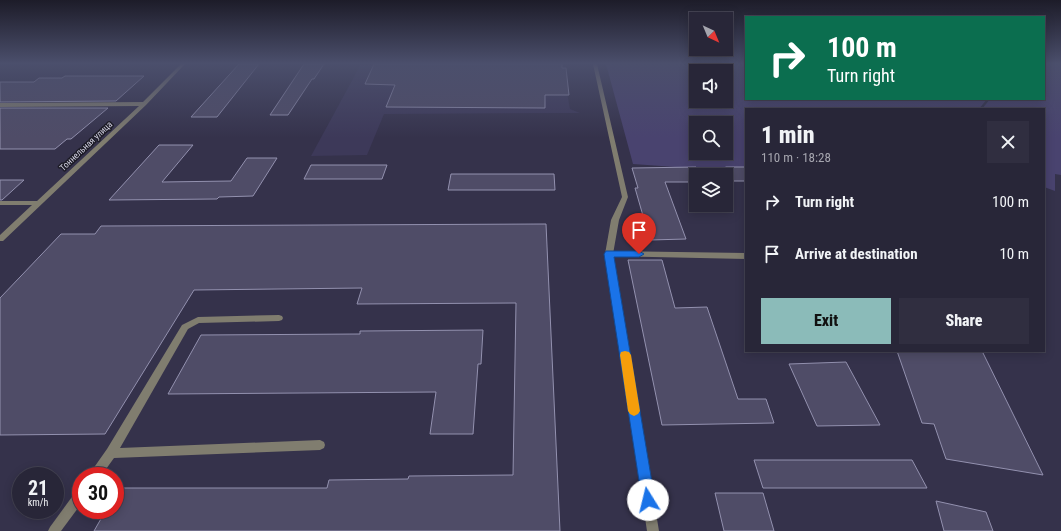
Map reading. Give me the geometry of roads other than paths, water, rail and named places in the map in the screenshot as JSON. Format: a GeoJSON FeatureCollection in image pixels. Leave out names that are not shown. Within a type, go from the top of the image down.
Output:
{"type":"FeatureCollection","features":[{"type":"Feature","properties":{"kind":"street","name":"Тоннельная улица"},"geometry":{"type":"LineString","coordinates":[[0,239],[159,89]]}},
{"type":"Feature","properties":{"kind":"street"},"geometry":{"type":"LineString","coordinates":[[601,89],[625,197],[615,220],[609,254],[653,531]]}},
{"type":"Feature","properties":{"kind":"street"},"geometry":{"type":"LineString","coordinates":[[0,105],[144,104]]}},
{"type":"Feature","properties":{"kind":"street"},"geometry":{"type":"LineString","coordinates":[[0,203],[38,203]]}},
{"type":"Feature","properties":{"kind":"street"},"geometry":{"type":"LineString","coordinates":[[609,254],[745,256]]}},
{"type":"Feature","properties":{"kind":"street"},"geometry":{"type":"LineString","coordinates":[[101,467],[111,453],[185,327],[198,320],[279,318]]}},
{"type":"Feature","properties":{"kind":"street"},"geometry":{"type":"LineString","coordinates":[[111,453],[320,445]]}},
{"type":"Feature","properties":{"kind":"street"},"geometry":{"type":"LineString","coordinates":[[54,531],[72,506]]}}]}
